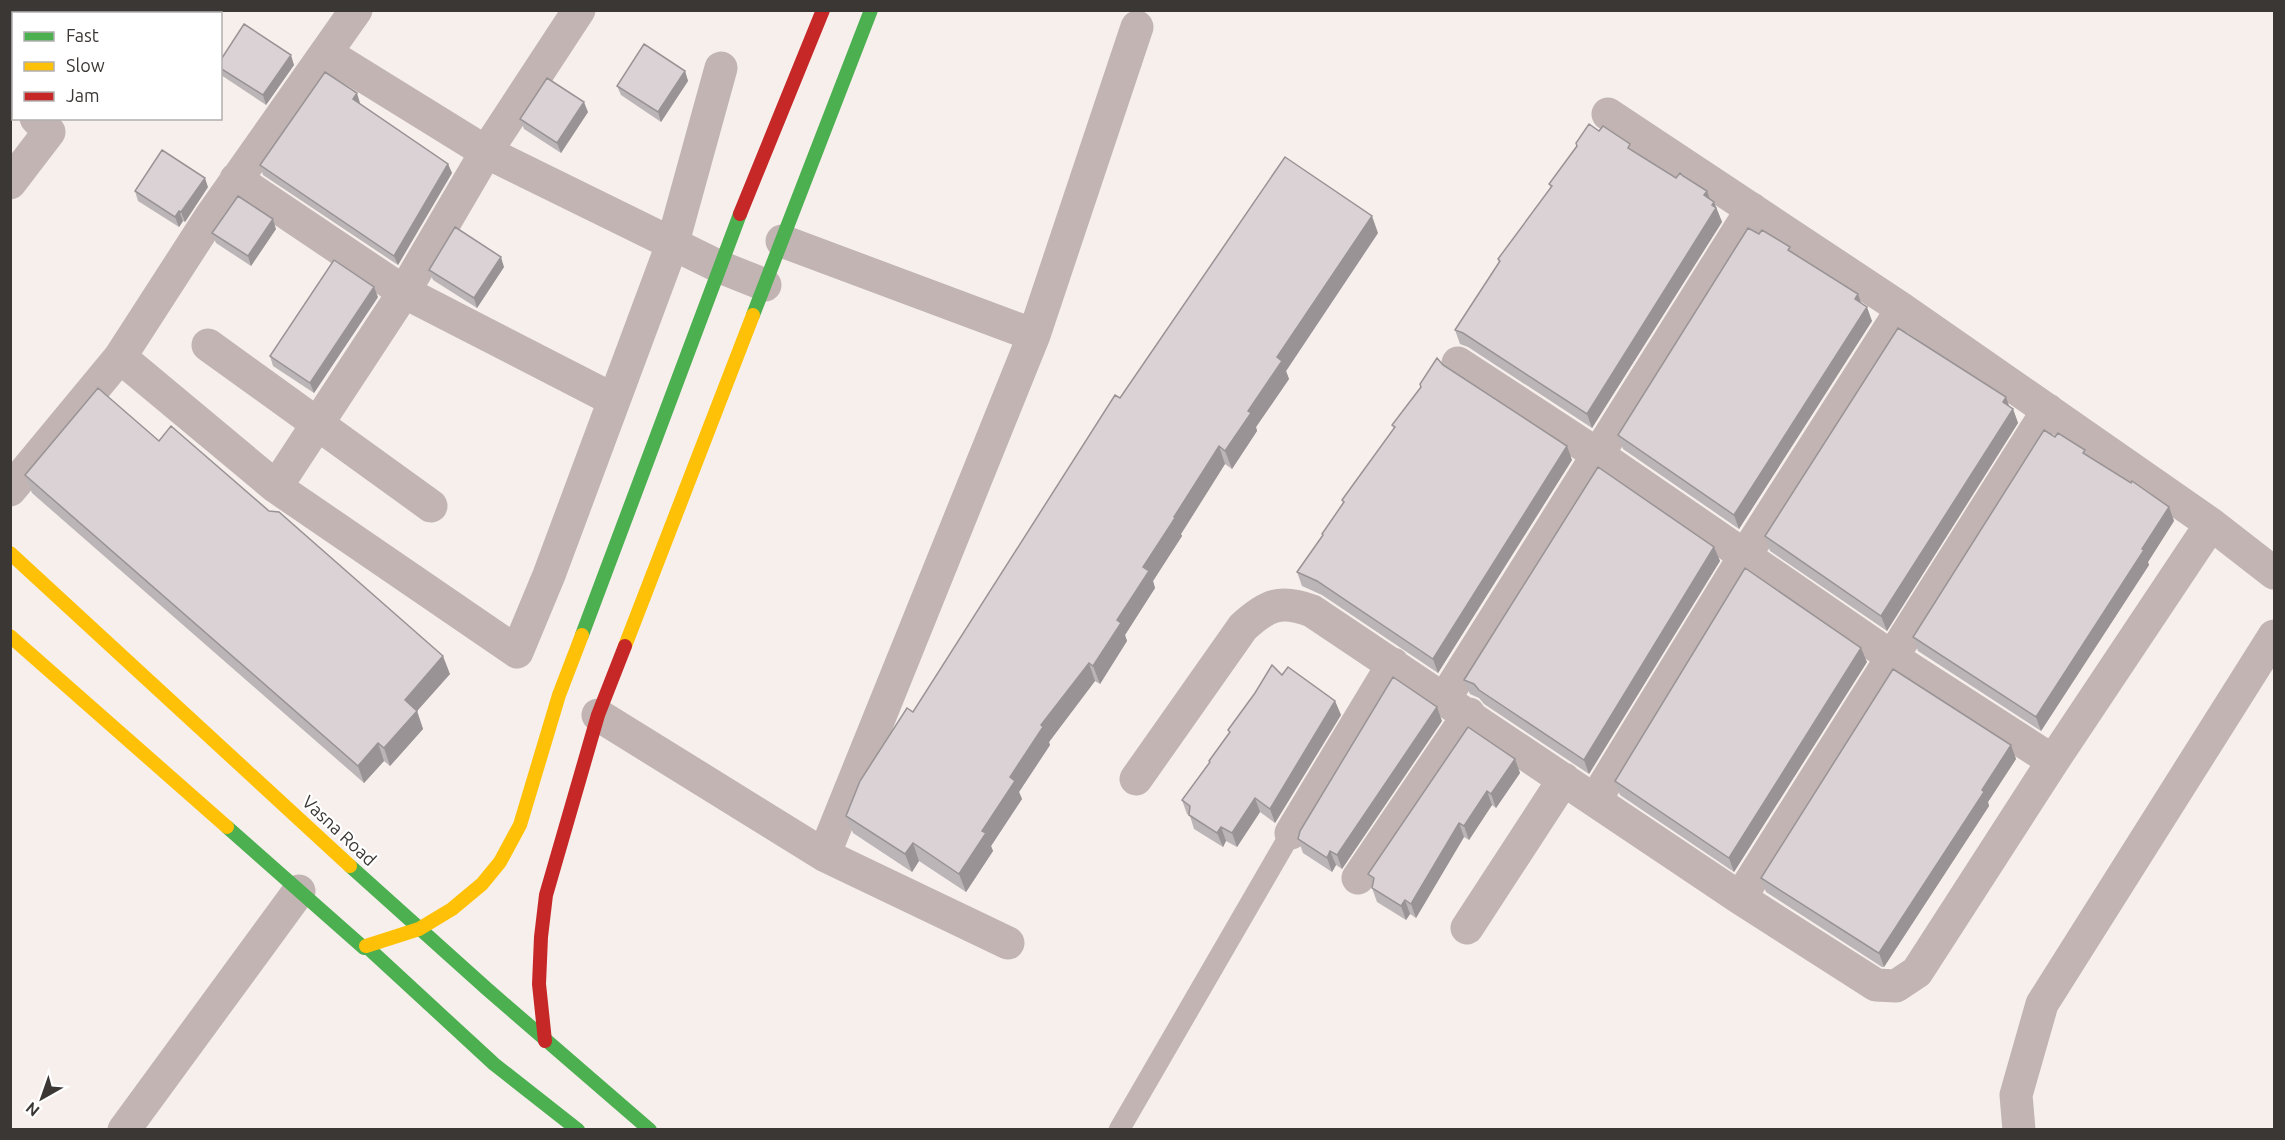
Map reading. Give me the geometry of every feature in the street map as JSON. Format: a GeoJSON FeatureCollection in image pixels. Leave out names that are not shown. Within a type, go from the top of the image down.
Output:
{"type":"FeatureCollection","features":[{"type":"Feature","properties":{"kind":"street"},"geometry":{"type":"LineString","coordinates":[[10,490],[120,357],[236,179],[356,10]]}},
{"type":"Feature","properties":{"kind":"street"},"geometry":{"type":"LineString","coordinates":[[276,487],[404,292],[486,152],[579,10]]}},
{"type":"Feature","properties":{"kind":"street"},"geometry":{"type":"LineString","coordinates":[[10,636],[364,948],[419,929],[452,909],[482,884],[500,862],[520,825],[559,695],[720,267],[823,10]]}},
{"type":"Feature","properties":{"kind":"street"},"geometry":{"type":"LineString","coordinates":[[545,1041],[539,984],[546,895],[598,715],[871,10]]}},
{"type":"Feature","properties":{"kind":"street"},"geometry":{"type":"LineString","coordinates":[[824,855],[1034,334],[1137,27]]}},
{"type":"Feature","properties":{"kind":"street"},"geometry":{"type":"LineString","coordinates":[[326,53],[486,152],[720,267],[765,285]]}},
{"type":"Feature","properties":{"kind":"street"},"geometry":{"type":"LineString","coordinates":[[120,357],[276,487],[517,652],[549,575],[673,242],[721,68]]}},
{"type":"Feature","properties":{"kind":"street"},"geometry":{"type":"LineString","coordinates":[[1608,114],[1902,309],[2211,524],[2274,573]]}},
{"type":"Feature","properties":{"kind":"street"},"geometry":{"type":"LineString","coordinates":[[10,183],[50,132],[38,120]]}},
{"type":"Feature","properties":{"kind":"street"},"geometry":{"type":"LineString","coordinates":[[236,179],[404,292],[614,400]]}},
{"type":"Feature","properties":{"kind":"street"},"geometry":{"type":"LineString","coordinates":[[1358,878],[1597,454],[1752,209]]}},
{"type":"Feature","properties":{"kind":"street"},"geometry":{"type":"LineString","coordinates":[[782,241],[1034,334]]}},
{"type":"Feature","properties":{"kind":"street"},"geometry":{"type":"LineString","coordinates":[[1595,800],[1744,557],[1902,309]]}},
{"type":"Feature","properties":{"kind":"street"},"geometry":{"type":"LineString","coordinates":[[208,345],[431,506]]}},
{"type":"Feature","properties":{"kind":"street"},"geometry":{"type":"LineString","coordinates":[[1458,363],[1597,454],[1892,657],[2053,761]]}},
{"type":"Feature","properties":{"kind":"street"},"geometry":{"type":"LineString","coordinates":[[1740,898],[2048,410]]}},
{"type":"Feature","properties":{"kind":"street"},"geometry":{"type":"LineString","coordinates":[[1136,779],[1243,627],[1259,612],[1278,604],[1296,605],[1312,611],[1457,706],[1740,898],[1876,986],[1896,986],[1917,972],[2053,761],[2211,524]]}},
{"type":"Feature","properties":{"kind":"street","name":"Vasna Road"},"geometry":{"type":"LineString","coordinates":[[10,553],[419,929],[545,1041],[602,1097],[648,1129]]}},
{"type":"Feature","properties":{"kind":"street"},"geometry":{"type":"LineString","coordinates":[[2019,1130],[2016,1095],[2042,1004],[2274,636]]}},
{"type":"Feature","properties":{"kind":"street"},"geometry":{"type":"LineString","coordinates":[[1291,833],[1393,664]]}},
{"type":"Feature","properties":{"kind":"street"},"geometry":{"type":"LineString","coordinates":[[598,715],[824,855],[1008,943]]}},
{"type":"Feature","properties":{"kind":"street"},"geometry":{"type":"LineString","coordinates":[[1467,928],[1564,779]]}},
{"type":"Feature","properties":{"kind":"street"},"geometry":{"type":"LineString","coordinates":[[124,1130],[299,891]]}},
{"type":"Feature","properties":{"kind":"street"},"geometry":{"type":"LineString","coordinates":[[366,946],[494,1064],[580,1126]]}},
{"type":"Feature","properties":{"kind":"lane"},"geometry":{"type":"LineString","coordinates":[[1119,1130],[1291,833]]}},
{"type":"Feature","properties":{"kind":"building"},"geometry":{"type":"Polygon","coordinates":[[[244,24],[291,55],[263,95],[222,69],[222,58],[244,24]]]}},
{"type":"Feature","properties":{"kind":"building"},"geometry":{"type":"Polygon","coordinates":[[[644,44],[685,71],[658,112],[617,86],[644,44]]]}},
{"type":"Feature","properties":{"kind":"building"},"geometry":{"type":"Polygon","coordinates":[[[325,72],[357,93],[353,99],[448,164],[394,256],[260,165],[325,72]]]}},
{"type":"Feature","properties":{"kind":"building"},"geometry":{"type":"Polygon","coordinates":[[[547,78],[584,102],[557,143],[520,119],[547,78]]]}},
{"type":"Feature","properties":{"kind":"building"},"geometry":{"type":"Polygon","coordinates":[[[1589,124],[1599,131],[1603,126],[1630,144],[1628,148],[1676,178],[1680,173],[1707,191],[1704,195],[1714,202],[1712,205],[1716,208],[1587,414],[1455,330],[1500,261],[1498,259],[1552,186],[1549,184],[1577,146],[1576,143],[1589,124]]]}},
{"type":"Feature","properties":{"kind":"building"},"geometry":{"type":"Polygon","coordinates":[[[162,150],[205,178],[175,217],[135,191],[162,150]]]}},
{"type":"Feature","properties":{"kind":"building"},"geometry":{"type":"Polygon","coordinates":[[[1285,157],[1372,216],[1277,357],[1282,361],[1248,411],[1251,413],[1225,451],[1219,446],[1143,567],[1149,571],[1117,620],[1121,623],[1093,666],[1089,663],[1041,725],[1043,727],[1010,777],[1015,781],[982,831],[986,833],[959,874],[913,843],[905,854],[846,816],[860,781],[907,708],[913,712],[1115,395],[1120,398],[1285,157]]]}},
{"type":"Feature","properties":{"kind":"building"},"geometry":{"type":"Polygon","coordinates":[[[238,196],[273,219],[248,256],[212,233],[238,196]]]}},
{"type":"Feature","properties":{"kind":"building"},"geometry":{"type":"Polygon","coordinates":[[[455,227],[501,257],[474,298],[429,270],[455,227]]]}},
{"type":"Feature","properties":{"kind":"building"},"geometry":{"type":"Polygon","coordinates":[[[1748,228],[1759,234],[1762,230],[1790,247],[1788,250],[1858,294],[1855,299],[1867,307],[1734,515],[1618,435],[1748,228]]]}},
{"type":"Feature","properties":{"kind":"building"},"geometry":{"type":"Polygon","coordinates":[[[334,260],[374,287],[310,383],[270,356],[334,260]]]}},
{"type":"Feature","properties":{"kind":"building"},"geometry":{"type":"Polygon","coordinates":[[[1898,328],[2006,397],[2003,402],[2013,409],[1881,616],[1765,536],[1898,328]]]}},
{"type":"Feature","properties":{"kind":"building"},"geometry":{"type":"Polygon","coordinates":[[[1437,358],[1443,365],[1567,446],[1433,659],[1317,581],[1297,572],[1344,502],[1342,500],[1395,427],[1392,425],[1421,387],[1420,384],[1437,358]]]}},
{"type":"Feature","properties":{"kind":"building"},"geometry":{"type":"Polygon","coordinates":[[[98,388],[159,441],[171,426],[269,511],[279,512],[443,656],[405,700],[417,711],[384,748],[378,743],[358,766],[25,475],[98,388]]]}},
{"type":"Feature","properties":{"kind":"building"},"geometry":{"type":"Polygon","coordinates":[[[2044,430],[2055,437],[2058,433],[2085,450],[2083,453],[2131,483],[2132,481],[2169,507],[2142,549],[2144,550],[2036,717],[1913,637],[2044,430]]]}},
{"type":"Feature","properties":{"kind":"building"},"geometry":{"type":"Polygon","coordinates":[[[1598,467],[1714,547],[1584,760],[1479,690],[1474,684],[1464,680],[1598,467]]]}},
{"type":"Feature","properties":{"kind":"building"},"geometry":{"type":"Polygon","coordinates":[[[1745,568],[1861,648],[1729,858],[1615,781],[1745,568]]]}},
{"type":"Feature","properties":{"kind":"building"},"geometry":{"type":"Polygon","coordinates":[[[1272,665],[1282,675],[1288,667],[1335,701],[1270,809],[1255,798],[1232,833],[1221,827],[1217,833],[1189,815],[1190,806],[1182,800],[1230,732],[1228,730],[1272,665]]]}},
{"type":"Feature","properties":{"kind":"building"},"geometry":{"type":"Polygon","coordinates":[[[1893,669],[2011,745],[1982,790],[1984,792],[1879,953],[1761,878],[1893,669]]]}},
{"type":"Feature","properties":{"kind":"building"},"geometry":{"type":"Polygon","coordinates":[[[1393,677],[1437,707],[1337,855],[1330,851],[1327,858],[1298,839],[1300,831],[1393,677]]]}},
{"type":"Feature","properties":{"kind":"building"},"geometry":{"type":"Polygon","coordinates":[[[1468,727],[1515,759],[1491,794],[1487,791],[1464,826],[1459,823],[1411,904],[1405,900],[1401,906],[1372,888],[1374,878],[1368,874],[1468,727]]]}},
{"type":"Feature","properties":{"kind":"traffic: fast"},"geometry":{"type":"LineString","coordinates":[[753,315],[871,10]]}},
{"type":"Feature","properties":{"kind":"traffic: fast"},"geometry":{"type":"LineString","coordinates":[[582,635],[740,214]]}},
{"type":"Feature","properties":{"kind":"traffic: fast"},"geometry":{"type":"LineString","coordinates":[[227,827],[364,948],[366,946],[494,1064],[578,1130]]}},
{"type":"Feature","properties":{"kind":"traffic: fast"},"geometry":{"type":"LineString","coordinates":[[350,866],[487,989],[650,1130]]}},
{"type":"Feature","properties":{"kind":"traffic: slow"},"geometry":{"type":"LineString","coordinates":[[625,646],[753,315]]}},
{"type":"Feature","properties":{"kind":"traffic: slow"},"geometry":{"type":"LineString","coordinates":[[10,553],[350,866]]}},
{"type":"Feature","properties":{"kind":"traffic: slow"},"geometry":{"type":"LineString","coordinates":[[366,946],[419,929],[452,909],[482,884],[500,862],[520,825],[559,695],[582,635]]}},
{"type":"Feature","properties":{"kind":"traffic: slow"},"geometry":{"type":"LineString","coordinates":[[10,636],[227,827]]}},
{"type":"Feature","properties":{"kind":"traffic: jam"},"geometry":{"type":"LineString","coordinates":[[740,214],[823,10]]}},
{"type":"Feature","properties":{"kind":"traffic: jam"},"geometry":{"type":"LineString","coordinates":[[545,1041],[539,984],[546,895],[598,715],[625,646]]}}]}
